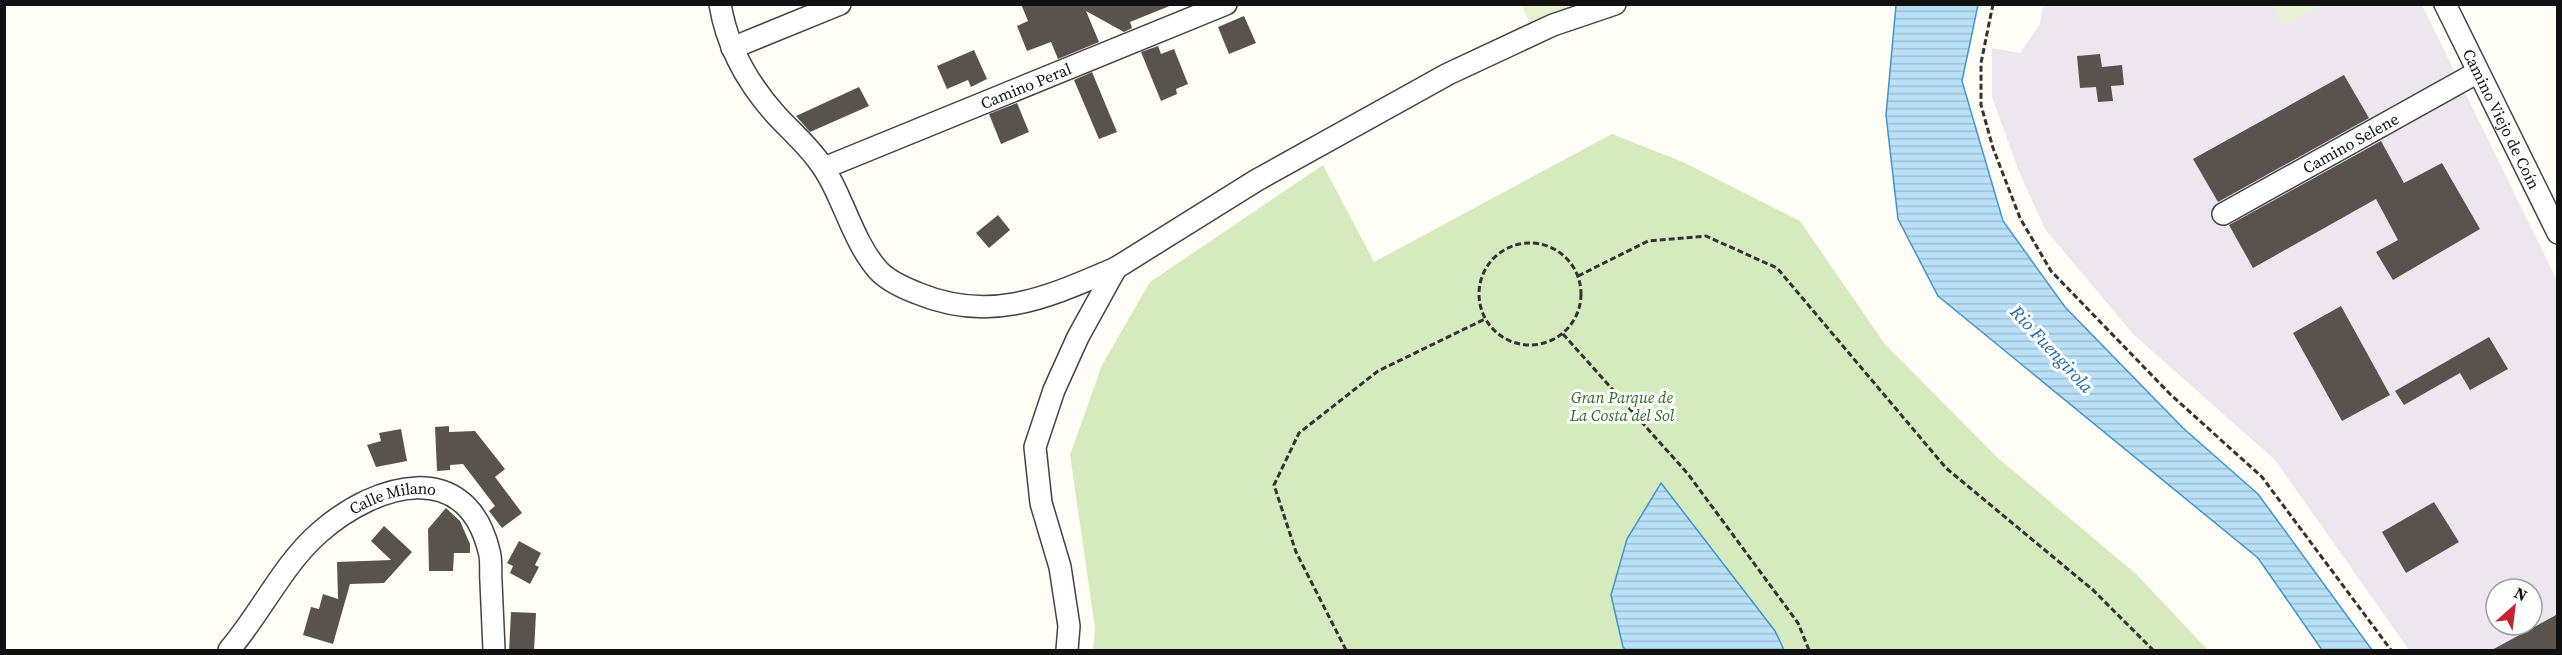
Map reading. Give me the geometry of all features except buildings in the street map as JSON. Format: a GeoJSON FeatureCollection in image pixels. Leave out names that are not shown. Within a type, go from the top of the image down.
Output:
{"type":"FeatureCollection","features":[{"type":"Feature","properties":{"kind":"street"},"geometry":{"type":"LineString","coordinates":[[720,4],[724,27],[748,80],[824,168],[863,249],[879,271],[901,287],[932,300],[956,306],[988,307],[1050,296],[1116,268],[1257,180],[1448,74],[1552,25],[1615,4]]}},
{"type":"Feature","properties":{"kind":"street"},"geometry":{"type":"LineString","coordinates":[[732,48],[840,4]]}},
{"type":"Feature","properties":{"kind":"street","name":"Camino Peral"},"geometry":{"type":"LineString","coordinates":[[824,168],[1226,4]]}},
{"type":"Feature","properties":{"kind":"street","name":"Camino Viejo de Coín"},"geometry":{"type":"LineString","coordinates":[[2445,4],[2555,223]]}},
{"type":"Feature","properties":{"kind":"street","name":"Camino Selene"},"geometry":{"type":"LineString","coordinates":[[2223,214],[2478,72]]}},
{"type":"Feature","properties":{"kind":"street"},"geometry":{"type":"LineString","coordinates":[[1067,651],[1068,614],[1060,567],[1041,503],[1035,447],[1054,390],[1077,337],[1116,268]]}},
{"type":"Feature","properties":{"kind":"street","name":"Calle Milano"},"geometry":{"type":"LineString","coordinates":[[230,651],[250,626],[292,562],[321,531],[376,497],[406,488],[436,488],[458,497],[478,518],[490,552],[494,651]]}},
{"type":"Feature","properties":{"kind":"path"},"geometry":{"type":"LineString","coordinates":[[1993,4],[1981,63],[1981,105],[1993,148],[2020,218],[2051,271],[2170,394],[2262,477],[2391,651]]}},
{"type":"Feature","properties":{"kind":"path"},"geometry":{"type":"LineString","coordinates":[[1578,276],[1648,241],[1706,236],[1777,268],[1946,468],[2093,590],[2153,651]]}},
{"type":"Feature","properties":{"kind":"path"},"geometry":{"type":"LineString","coordinates":[[1528,243],[1544,245],[1558,251],[1570,262],[1578,276],[1582,292],[1580,308],[1574,322],[1563,334],[1547,343],[1529,346],[1512,342],[1502,336],[1485,319],[1480,302],[1480,284],[1486,267],[1498,254],[1512,246],[1528,243]]}},
{"type":"Feature","properties":{"kind":"path"},"geometry":{"type":"LineString","coordinates":[[1346,651],[1296,552],[1274,486],[1299,433],[1378,371],[1485,319]]}},
{"type":"Feature","properties":{"kind":"path"},"geometry":{"type":"LineString","coordinates":[[1563,334],[1688,474],[1798,623],[1809,651]]}},
{"type":"Feature","properties":{"kind":"shaded area"},"geometry":{"type":"Polygon","coordinates":[[[2043,5],[2422,5],[2557,280],[2557,650],[2409,650],[2275,460],[2133,334],[2045,229],[2018,169],[1992,97],[1992,48],[2020,53],[2040,24],[2043,5]]]}},
{"type":"Feature","properties":{"kind":"green space"},"geometry":{"type":"Polygon","coordinates":[[[1521,5],[1577,5],[1531,25],[1521,5]]]}},
{"type":"Feature","properties":{"kind":"green space"},"geometry":{"type":"Polygon","coordinates":[[[2273,5],[2321,5],[2284,25],[2273,5]]]}},
{"type":"Feature","properties":{"kind":"green space","name":"Gran Parque de La Costa del Sol"},"geometry":{"type":"Polygon","coordinates":[[[1612,134],[1683,162],[1800,221],[1884,343],[1998,458],[2136,574],[2208,650],[1093,650],[1095,628],[1070,455],[1102,365],[1150,282],[1323,165],[1374,262],[1612,134]]]}},
{"type":"Feature","properties":{"kind":"water","name":"Rio Fuengirola"},"geometry":{"type":"Polygon","coordinates":[[[1896,5],[1978,5],[1962,81],[2003,221],[2065,307],[2183,428],[2258,494],[2372,650],[2322,650],[2258,558],[1938,296],[1898,219],[1886,115],[1896,5]]]}},
{"type":"Feature","properties":{"kind":"water"},"geometry":{"type":"Polygon","coordinates":[[[1661,483],[1775,631],[1784,650],[1626,650],[1623,647],[1611,595],[1627,539],[1661,483]]]}}]}
